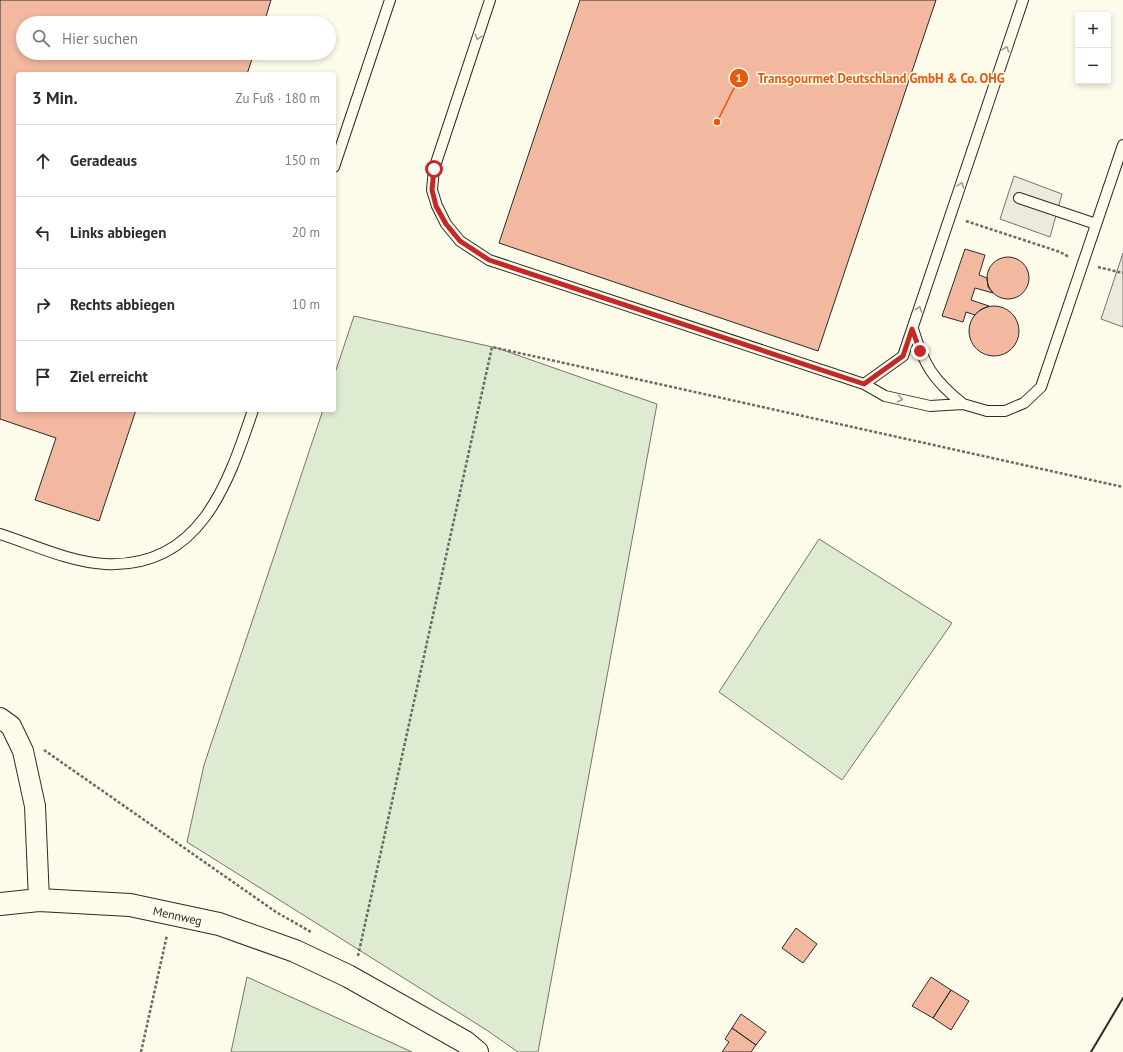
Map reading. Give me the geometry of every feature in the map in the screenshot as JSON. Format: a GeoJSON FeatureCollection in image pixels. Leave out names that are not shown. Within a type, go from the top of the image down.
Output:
{"type":"FeatureCollection","features":[{"type":"Feature","properties":{"kind":"street"},"geometry":{"type":"LineString","coordinates":[[0,718],[11,726],[23,752],[35,806],[40,900]]}},
{"type":"Feature","properties":{"kind":"street","name":"Mennweg"},"geometry":{"type":"LineString","coordinates":[[0,904],[40,900],[130,905],[219,924],[288,948],[348,976],[464,1042],[477,1052]]}},
{"type":"Feature","properties":{"kind":"lane"},"geometry":{"type":"LineString","coordinates":[[336,161],[390,0]]}},
{"type":"Feature","properties":{"kind":"lane"},"geometry":{"type":"LineString","coordinates":[[490,0],[434,169],[432,190],[436,206],[446,224],[460,241],[489,260],[864,384],[885,396],[930,406],[963,404],[988,411],[1005,411],[1024,403],[1041,387],[1123,145]]}},
{"type":"Feature","properties":{"kind":"lane"},"geometry":{"type":"LineString","coordinates":[[864,384],[903,356],[1023,0]]}},
{"type":"Feature","properties":{"kind":"lane"},"geometry":{"type":"LineString","coordinates":[[1019,198],[1096,224]]}},
{"type":"Feature","properties":{"kind":"lane"},"geometry":{"type":"LineString","coordinates":[[912,329],[920,351],[931,373],[947,391],[963,404]]}},
{"type":"Feature","properties":{"kind":"lane"},"geometry":{"type":"LineString","coordinates":[[0,534],[79,560],[105,564],[132,563],[150,560],[176,546],[195,531],[215,504],[236,462],[252,412]]}},
{"type":"Feature","properties":{"kind":"path"},"geometry":{"type":"LineString","coordinates":[[950,216],[1060,252],[1082,264],[1123,273]]}},
{"type":"Feature","properties":{"kind":"path"},"geometry":{"type":"LineString","coordinates":[[348,976],[358,956],[492,347],[1123,487]]}},
{"type":"Feature","properties":{"kind":"path"},"geometry":{"type":"LineString","coordinates":[[43,749],[276,912]]}},
{"type":"Feature","properties":{"kind":"path"},"geometry":{"type":"LineString","coordinates":[[141,1052],[172,913]]}},
{"type":"Feature","properties":{"kind":"green space"},"geometry":{"type":"Polygon","coordinates":[[[354,316],[497,348],[657,404],[538,1052],[518,1052],[485,1029],[187,842],[204,765],[322,412],[336,412],[336,370],[354,316]]]}},
{"type":"Feature","properties":{"kind":"green space"},"geometry":{"type":"Polygon","coordinates":[[[819,539],[952,623],[842,780],[719,692],[819,539]]]}},
{"type":"Feature","properties":{"kind":"green space"},"geometry":{"type":"Polygon","coordinates":[[[247,977],[412,1052],[231,1052],[247,977]]]}},
{"type":"Feature","properties":{"kind":"shaded area"},"geometry":{"type":"Polygon","coordinates":[[[1014,176],[1062,194],[1050,237],[1000,219],[1014,176]]]}},
{"type":"Feature","properties":{"kind":"shaded area"},"geometry":{"type":"Polygon","coordinates":[[[1123,253],[1123,327],[1101,319],[1123,253]]]}},
{"type":"Feature","properties":{"kind":"building"},"geometry":{"type":"Polygon","coordinates":[[[0,0],[271,0],[266,16],[16,16],[16,60],[252,60],[248,72],[16,72],[16,412],[135,412],[99,521],[35,500],[56,438],[0,419],[0,0]]]}},
{"type":"Feature","properties":{"kind":"building"},"geometry":{"type":"Polygon","coordinates":[[[580,0],[936,0],[818,351],[499,243],[580,0]]]}},
{"type":"Feature","properties":{"kind":"building"},"geometry":{"type":"Polygon","coordinates":[[[965,249],[985,255],[979,275],[987,278],[988,287],[993,293],[975,288],[971,300],[989,306],[980,310],[975,315],[966,312],[963,322],[942,316],[965,249]]]}},
{"type":"Feature","properties":{"kind":"building"},"geometry":{"type":"Polygon","coordinates":[[[1004,257],[1012,257],[1020,260],[1026,266],[1029,278],[1026,290],[1020,296],[1012,299],[1004,299],[996,296],[990,290],[987,282],[987,274],[990,266],[996,260],[1004,257]]]}},
{"type":"Feature","properties":{"kind":"building"},"geometry":{"type":"Polygon","coordinates":[[[989,306],[999,306],[1012,313],[1019,326],[1019,336],[1012,349],[999,356],[989,356],[980,352],[973,345],[969,336],[969,326],[973,317],[980,310],[989,306]]]}},
{"type":"Feature","properties":{"kind":"building"},"geometry":{"type":"Polygon","coordinates":[[[796,928],[817,944],[803,963],[782,948],[796,928]]]}},
{"type":"Feature","properties":{"kind":"building"},"geometry":{"type":"Polygon","coordinates":[[[931,977],[951,990],[933,1018],[912,1006],[931,977]]]}},
{"type":"Feature","properties":{"kind":"building"},"geometry":{"type":"Polygon","coordinates":[[[951,990],[969,1001],[951,1030],[933,1018],[951,990]]]}},
{"type":"Feature","properties":{"kind":"building"},"geometry":{"type":"Polygon","coordinates":[[[741,1014],[766,1032],[756,1045],[732,1028],[741,1014]]]}},
{"type":"Feature","properties":{"kind":"building"},"geometry":{"type":"Polygon","coordinates":[[[732,1028],[756,1045],[751,1052],[722,1052],[729,1042],[725,1039],[732,1028]]]}},
{"type":"Feature","properties":{"kind":"wall"},"geometry":{"type":"LineString","coordinates":[[1091,1052],[1123,998]]}},
{"type":"Feature","properties":{"kind":"place","name":"Transgourmet Deutschland GmbH & Co. OHG"},"geometry":{"type":"Point","coordinates":[717,122]}},
{"type":"Feature","properties":{"kind":"route"},"geometry":{"type":"LineString","coordinates":[[434,169],[432,190],[436,206],[446,224],[460,241],[489,260],[864,384],[903,356],[912,329],[920,351]]}}]}
